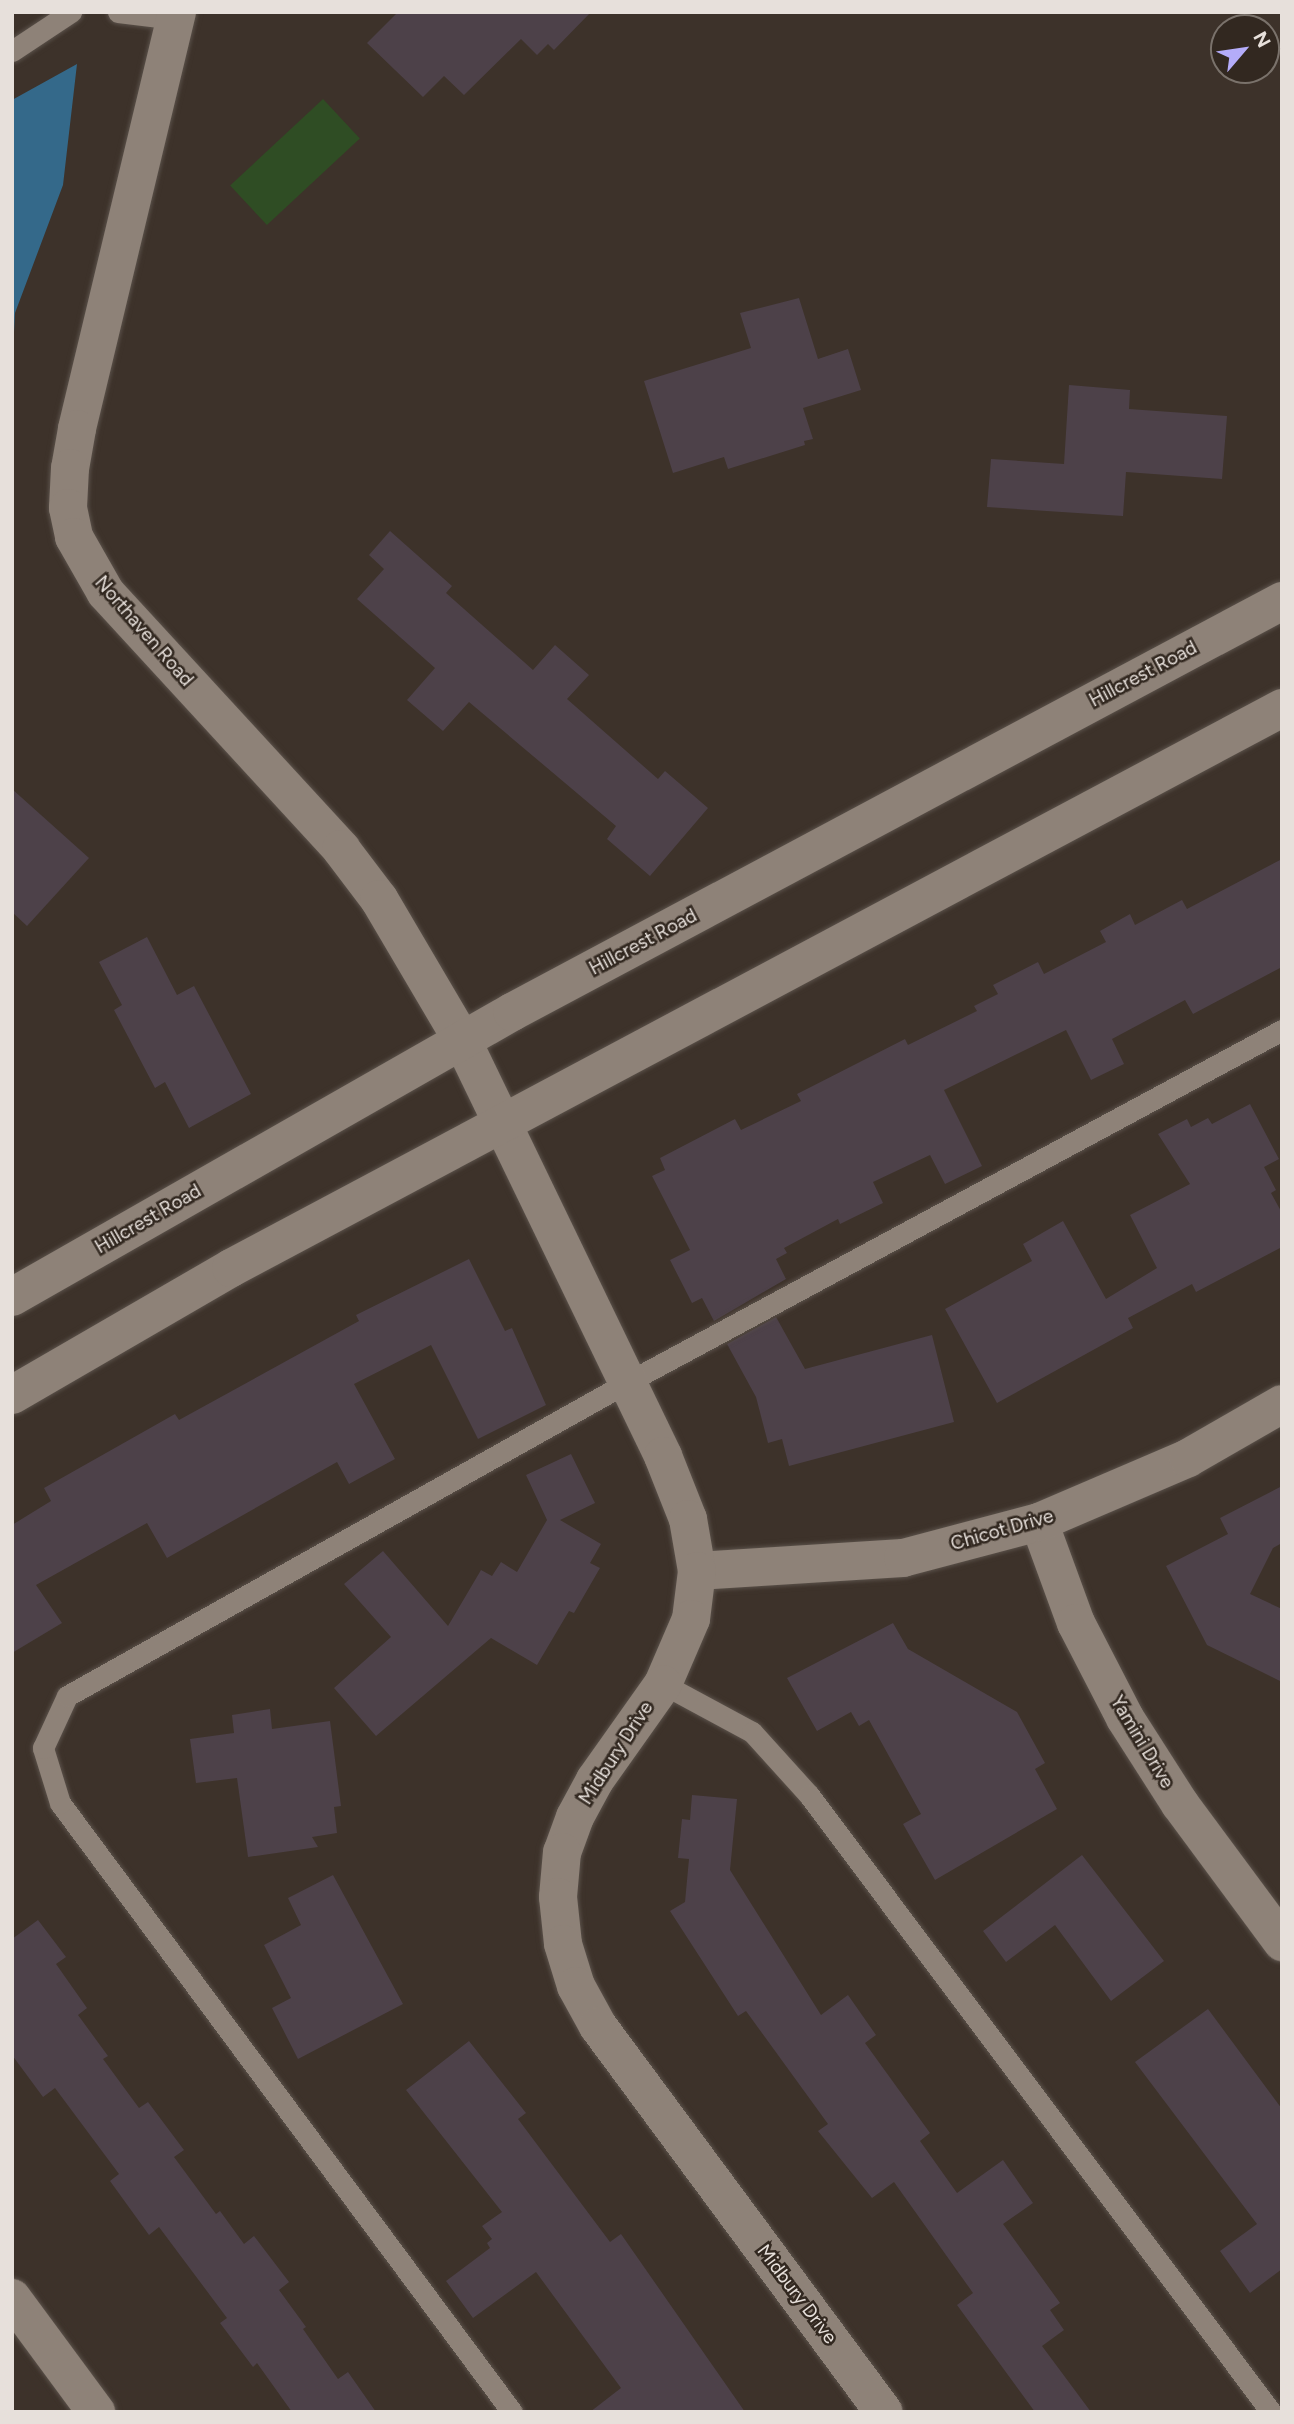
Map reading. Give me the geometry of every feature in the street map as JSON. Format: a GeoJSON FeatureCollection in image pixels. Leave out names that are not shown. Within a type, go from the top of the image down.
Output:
{"type":"FeatureCollection","features":[{"type":"Feature","properties":{"kind":"street","name":"Northaven Road"},"geometry":{"type":"LineString","coordinates":[[176,16],[76,429],[68,508],[75,537],[88,566],[106,593],[356,869],[379,899],[462,1040],[503,1124]]}},
{"type":"Feature","properties":{"kind":"street","name":"Hillcrest Road"},"geometry":{"type":"LineString","coordinates":[[12,1297],[462,1040],[907,799],[1282,601]]}},
{"type":"Feature","properties":{"kind":"street"},"geometry":{"type":"LineString","coordinates":[[12,1395],[231,1268],[1282,708]]}},
{"type":"Feature","properties":{"kind":"street","name":"Midbury Drive"},"geometry":{"type":"LineString","coordinates":[[503,1124],[663,1456],[688,1518],[697,1571],[691,1619],[663,1684],[595,1780],[575,1817],[562,1852],[558,1897],[562,1944],[576,1986],[598,2026],[884,2412]]}},
{"type":"Feature","properties":{"kind":"street","name":"Chicot Drive"},"geometry":{"type":"LineString","coordinates":[[697,1571],[903,1558],[1040,1522],[1188,1458],[1282,1404]]}},
{"type":"Feature","properties":{"kind":"street","name":"Yamini Drive"},"geometry":{"type":"LineString","coordinates":[[1040,1522],[1076,1623],[1125,1718],[1180,1804],[1282,1942]]}},
{"type":"Feature","properties":{"kind":"street"},"geometry":{"type":"LineString","coordinates":[[12,2298],[96,2412]]}},
{"type":"Feature","properties":{"kind":"lane"},"geometry":{"type":"LineString","coordinates":[[12,51],[71,12]]}},
{"type":"Feature","properties":{"kind":"lane"},"geometry":{"type":"LineString","coordinates":[[118,12],[176,16]]}},
{"type":"Feature","properties":{"kind":"lane"},"geometry":{"type":"LineString","coordinates":[[512,2412],[60,1803],[43,1748],[67,1696],[628,1382],[1282,1030]]}},
{"type":"Feature","properties":{"kind":"lane"},"geometry":{"type":"LineString","coordinates":[[663,1684],[752,1732],[809,1795],[1271,2412]]}},
{"type":"Feature","properties":{"kind":"green space"},"geometry":{"type":"Polygon","coordinates":[[[323,99],[360,138],[267,225],[230,186],[323,99]]]}},
{"type":"Feature","properties":{"kind":"water"},"geometry":{"type":"Polygon","coordinates":[[[77,64],[63,185],[15,313],[12,371],[12,100],[77,64]]]}},
{"type":"Feature","properties":{"kind":"building"},"geometry":{"type":"Polygon","coordinates":[[[398,12],[591,12],[554,50],[548,44],[537,55],[521,39],[464,95],[444,76],[423,97],[367,43],[398,12]]]}},
{"type":"Feature","properties":{"kind":"building"},"geometry":{"type":"Polygon","coordinates":[[[799,298],[818,359],[848,349],[861,390],[803,408],[813,439],[804,441],[805,445],[728,469],[724,457],[673,473],[644,381],[751,348],[740,313],[799,298]]]}},
{"type":"Feature","properties":{"kind":"building"},"geometry":{"type":"Polygon","coordinates":[[[1069,385],[1130,390],[1129,409],[1227,416],[1222,479],[1126,472],[1123,516],[987,507],[991,459],[1064,464],[1069,385]]]}},
{"type":"Feature","properties":{"kind":"building"},"geometry":{"type":"Polygon","coordinates":[[[390,531],[452,586],[446,593],[533,670],[555,645],[589,675],[567,699],[658,779],[665,771],[708,808],[650,876],[607,839],[616,826],[469,702],[443,731],[407,700],[435,668],[357,599],[384,569],[369,555],[390,531]]]}},
{"type":"Feature","properties":{"kind":"building"},"geometry":{"type":"Polygon","coordinates":[[[12,789],[89,858],[27,926],[12,912],[12,789]]]}},
{"type":"Feature","properties":{"kind":"building"},"geometry":{"type":"Polygon","coordinates":[[[1282,859],[1282,967],[1193,1014],[1185,1000],[1112,1039],[1124,1064],[1091,1080],[1066,1030],[944,1090],[982,1166],[945,1184],[930,1155],[873,1182],[883,1203],[840,1224],[838,1219],[784,1248],[787,1253],[776,1259],[786,1279],[714,1321],[702,1298],[692,1303],[670,1260],[690,1250],[652,1176],[665,1170],[660,1158],[735,1119],[741,1130],[801,1101],[797,1094],[905,1039],[908,1045],[977,1011],[974,1006],[998,994],[993,985],[1038,962],[1044,974],[1106,942],[1100,931],[1130,914],[1135,925],[1182,900],[1187,909],[1282,859]]]}},
{"type":"Feature","properties":{"kind":"building"},"geometry":{"type":"Polygon","coordinates":[[[147,937],[177,995],[194,986],[251,1094],[189,1128],[165,1082],[155,1088],[114,1010],[122,1005],[99,962],[147,937]]]}},
{"type":"Feature","properties":{"kind":"building"},"geometry":{"type":"Polygon","coordinates":[[[1250,1104],[1279,1159],[1264,1167],[1276,1190],[1271,1193],[1282,1213],[1282,1247],[1196,1292],[1192,1284],[1128,1318],[1133,1328],[997,1403],[945,1309],[1032,1261],[1023,1244],[1063,1221],[1106,1299],[1157,1268],[1130,1215],[1190,1184],[1158,1134],[1187,1119],[1191,1127],[1208,1118],[1212,1124],[1250,1104]]]}},
{"type":"Feature","properties":{"kind":"building"},"geometry":{"type":"Polygon","coordinates":[[[469,1259],[505,1331],[512,1328],[546,1405],[478,1439],[431,1345],[354,1384],[395,1459],[349,1484],[337,1462],[167,1558],[147,1523],[36,1585],[62,1623],[12,1653],[12,1525],[51,1501],[44,1488],[175,1414],[179,1420],[359,1321],[356,1315],[469,1259]]]}},
{"type":"Feature","properties":{"kind":"building"},"geometry":{"type":"Polygon","coordinates":[[[776,1317],[805,1369],[932,1335],[954,1422],[789,1466],[782,1439],[768,1443],[756,1397],[727,1344],[776,1317]]]}},
{"type":"Feature","properties":{"kind":"building"},"geometry":{"type":"Polygon","coordinates":[[[571,1454],[595,1503],[560,1520],[601,1544],[590,1563],[600,1568],[574,1613],[569,1611],[537,1665],[491,1638],[376,1736],[334,1688],[391,1637],[344,1584],[383,1551],[448,1626],[481,1570],[492,1576],[501,1562],[517,1572],[547,1520],[526,1475],[571,1454]]]}},
{"type":"Feature","properties":{"kind":"building"},"geometry":{"type":"Polygon","coordinates":[[[1282,1486],[1282,1543],[1273,1548],[1250,1594],[1282,1609],[1282,1682],[1207,1645],[1166,1566],[1228,1534],[1220,1518],[1282,1486]]]}},
{"type":"Feature","properties":{"kind":"building"},"geometry":{"type":"Polygon","coordinates":[[[893,1623],[908,1649],[1017,1712],[1045,1763],[1035,1769],[1057,1809],[935,1880],[903,1824],[921,1814],[869,1720],[859,1726],[851,1712],[817,1731],[787,1678],[893,1623]]]}},
{"type":"Feature","properties":{"kind":"building"},"geometry":{"type":"Polygon","coordinates":[[[270,1709],[272,1729],[330,1721],[341,1806],[334,1807],[337,1833],[312,1837],[318,1847],[248,1857],[237,1778],[196,1783],[190,1739],[234,1733],[232,1715],[270,1709]]]}},
{"type":"Feature","properties":{"kind":"building"},"geometry":{"type":"Polygon","coordinates":[[[692,1795],[737,1799],[730,1870],[821,2015],[848,1995],[876,2035],[865,2043],[930,2133],[920,2141],[957,2193],[1003,2160],[1033,2203],[1003,2224],[1060,2303],[1050,2310],[1064,2330],[1042,2346],[1091,2412],[1035,2412],[957,2305],[973,2293],[894,2182],[872,2198],[818,2131],[828,2124],[746,2011],[738,2016],[670,1911],[685,1902],[689,1859],[678,1858],[682,1819],[690,1820],[692,1795]]]}},
{"type":"Feature","properties":{"kind":"building"},"geometry":{"type":"Polygon","coordinates":[[[1082,1855],[1164,1961],[1111,2001],[1055,1925],[1006,1962],[983,1931],[1082,1855]]]}},
{"type":"Feature","properties":{"kind":"building"},"geometry":{"type":"Polygon","coordinates":[[[333,1875],[403,2004],[298,2059],[272,2008],[291,1998],[264,1945],[301,1925],[288,1898],[333,1875]]]}},
{"type":"Feature","properties":{"kind":"building"},"geometry":{"type":"Polygon","coordinates":[[[38,1920],[66,1957],[56,1964],[87,2008],[78,2015],[108,2056],[103,2059],[139,2108],[148,2102],[184,2150],[174,2157],[216,2214],[220,2211],[244,2244],[254,2236],[289,2282],[279,2290],[306,2327],[303,2329],[338,2379],[348,2372],[376,2412],[292,2412],[257,2363],[253,2367],[220,2323],[227,2318],[159,2227],[149,2235],[110,2181],[119,2174],[55,2088],[43,2097],[12,2055],[12,1939],[38,1920]]]}},
{"type":"Feature","properties":{"kind":"building"},"geometry":{"type":"Polygon","coordinates":[[[1208,2009],[1282,2109],[1282,2269],[1250,2293],[1220,2251],[1257,2224],[1135,2062],[1208,2009]]]}},
{"type":"Feature","properties":{"kind":"building"},"geometry":{"type":"Polygon","coordinates":[[[469,2041],[526,2113],[518,2119],[610,2242],[621,2234],[745,2412],[590,2412],[621,2388],[536,2272],[473,2318],[446,2281],[490,2248],[487,2243],[492,2239],[482,2226],[502,2212],[406,2090],[469,2041]]]}}]}
